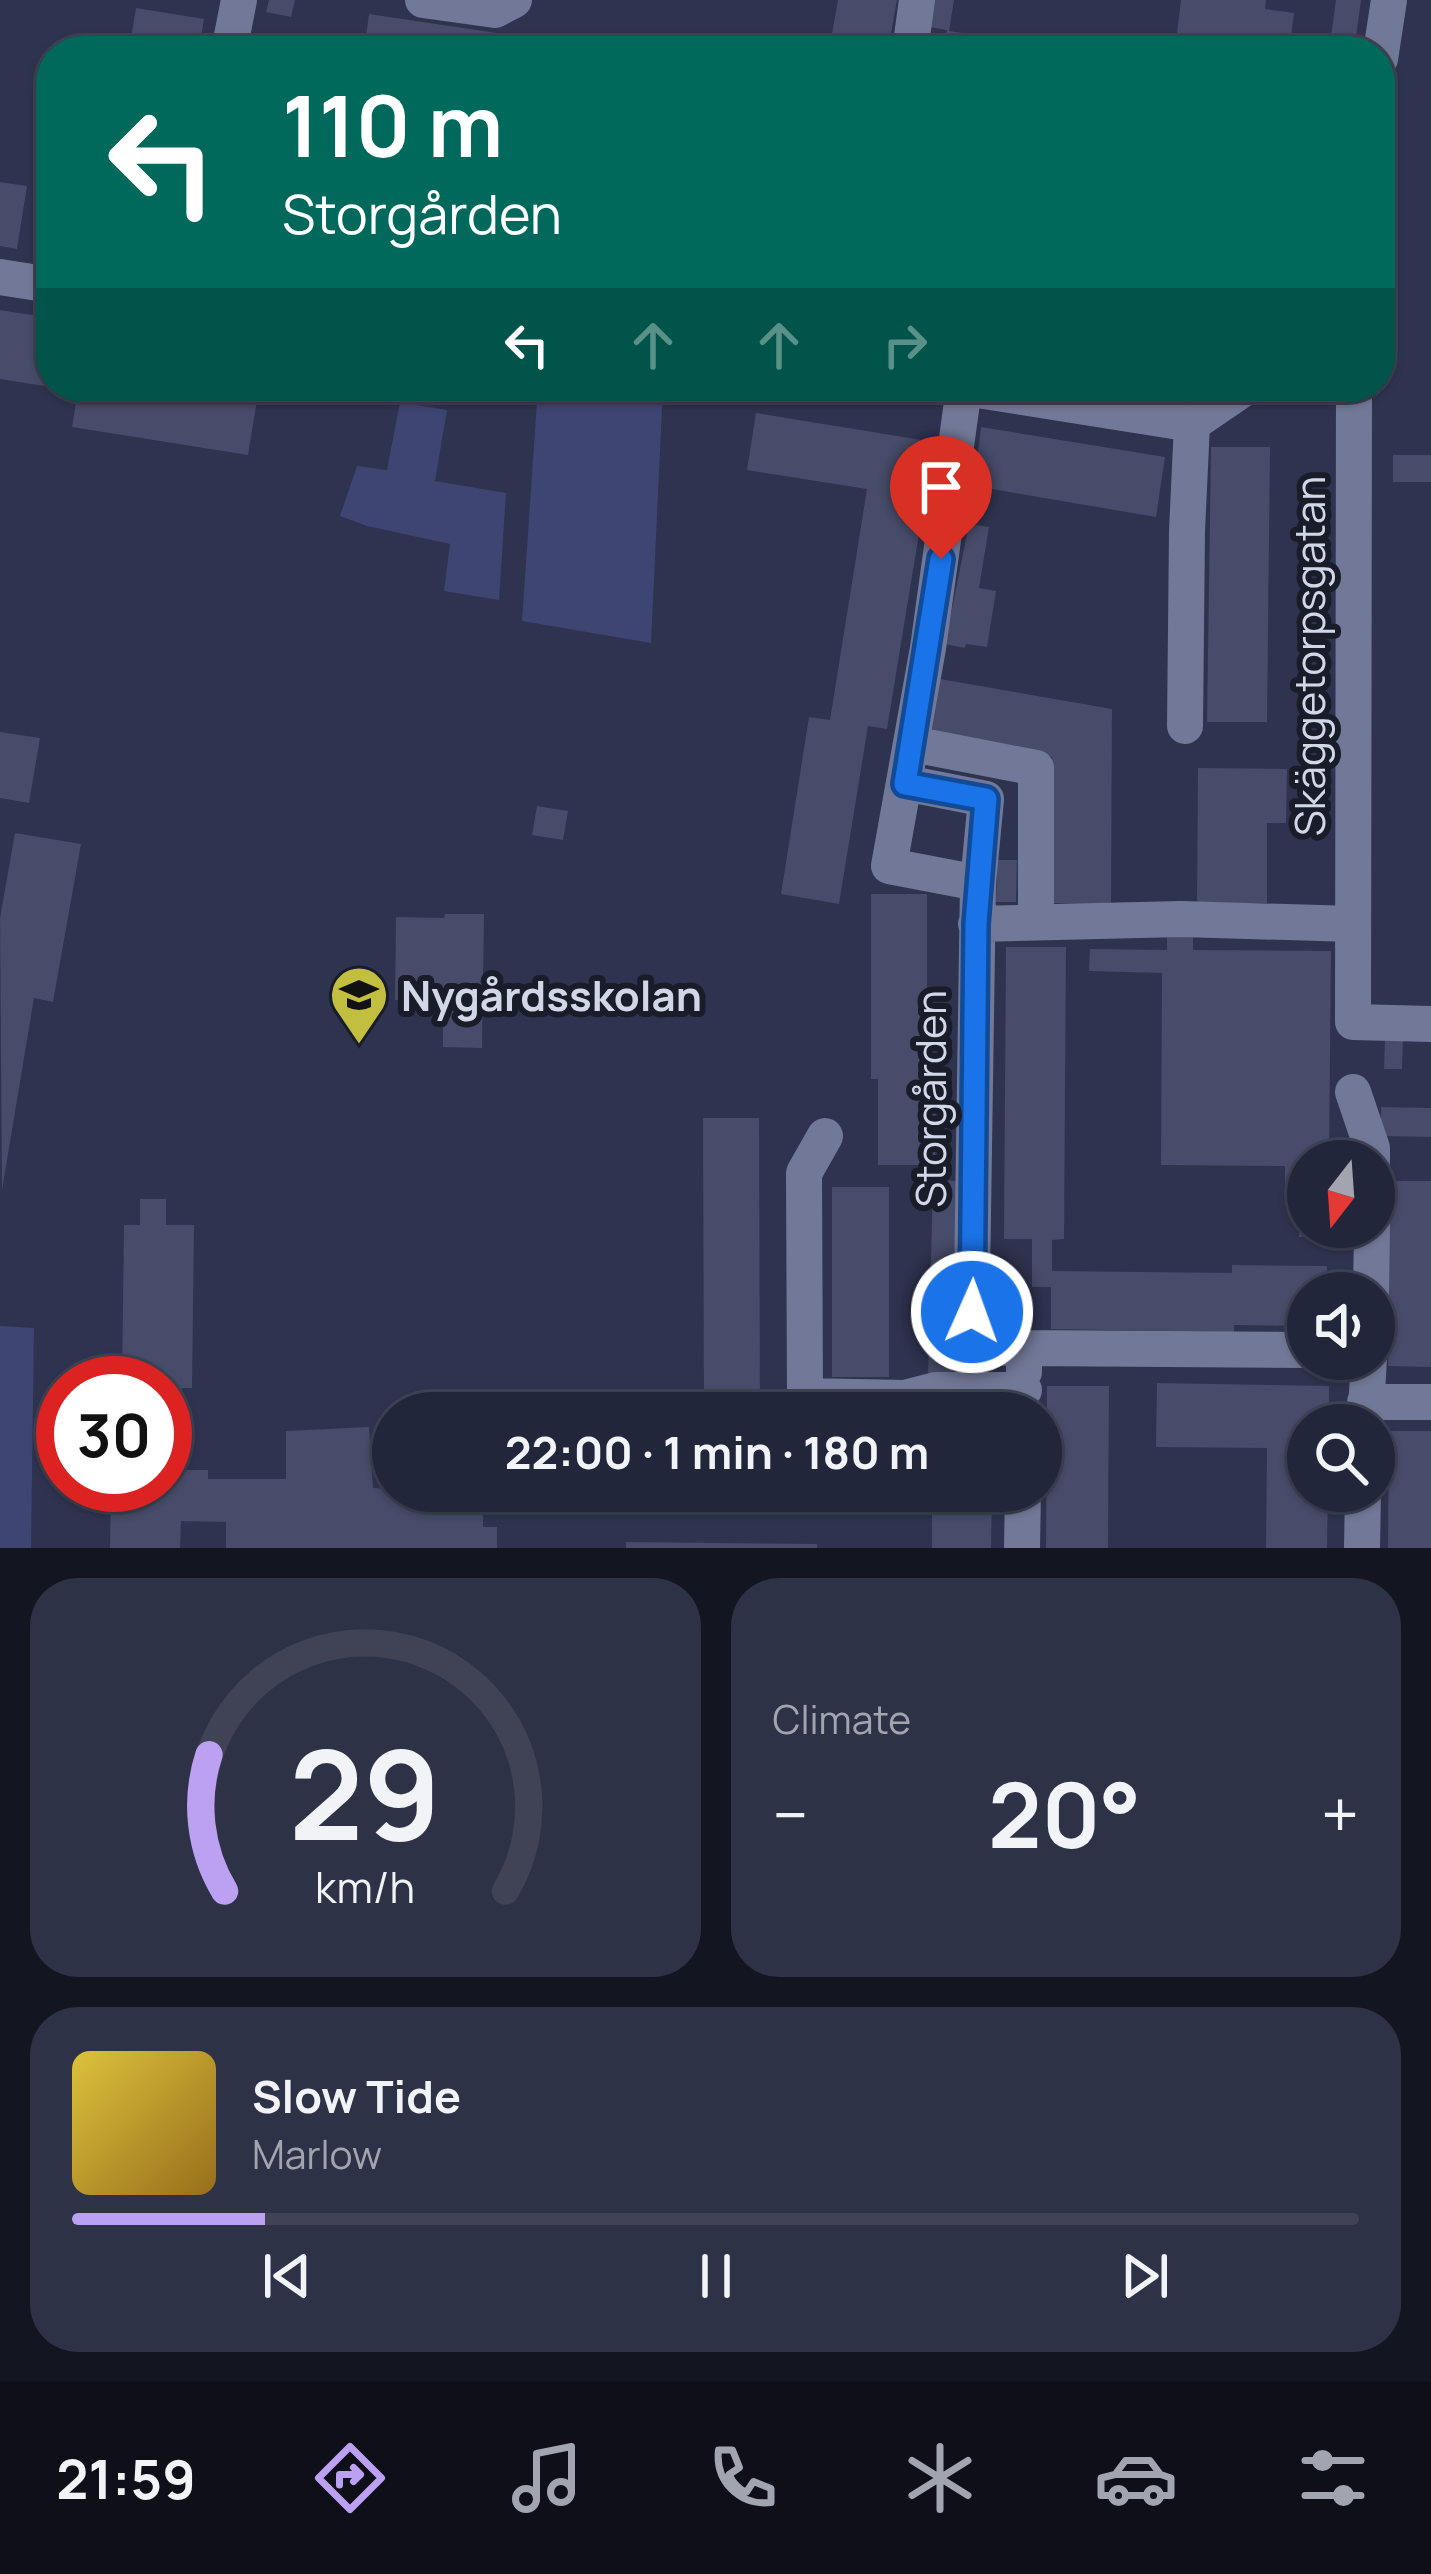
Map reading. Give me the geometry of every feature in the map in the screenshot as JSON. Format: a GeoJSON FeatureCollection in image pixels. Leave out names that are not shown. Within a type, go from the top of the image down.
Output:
{"type":"FeatureCollection","features":[{"type":"Feature","properties":{"kind":"street"},"geometry":{"type":"LineString","coordinates":[[232,36],[239,0]]}},
{"type":"Feature","properties":{"kind":"street"},"geometry":{"type":"LineString","coordinates":[[423,0],[495,10],[514,0]]}},
{"type":"Feature","properties":{"kind":"street"},"geometry":{"type":"LineString","coordinates":[[912,36],[917,0]]}},
{"type":"Feature","properties":{"kind":"street"},"geometry":{"type":"LineString","coordinates":[[1384,36],[1389,0]]}},
{"type":"Feature","properties":{"kind":"street"},"geometry":{"type":"LineString","coordinates":[[0,277],[36,283]]}},
{"type":"Feature","properties":{"kind":"street"},"geometry":{"type":"LineString","coordinates":[[959,402],[912,744],[889,866],[979,883]]}},
{"type":"Feature","properties":{"kind":"street"},"geometry":{"type":"LineString","coordinates":[[1055,402],[1192,424],[1224,402]]}},
{"type":"Feature","properties":{"kind":"street","name":"Skäggetorpsgatan"},"geometry":{"type":"LineString","coordinates":[[1354,402],[1353,1022],[1431,1024]]}},
{"type":"Feature","properties":{"kind":"street"},"geometry":{"type":"LineString","coordinates":[[1185,726],[1192,424]]}},
{"type":"Feature","properties":{"kind":"street"},"geometry":{"type":"LineString","coordinates":[[912,744],[1036,768],[1036,922]]}},
{"type":"Feature","properties":{"kind":"street","name":"Storgården"},"geometry":{"type":"LineString","coordinates":[[905,784],[986,799],[976,924],[970,1390]]}},
{"type":"Feature","properties":{"kind":"street"},"geometry":{"type":"LineString","coordinates":[[976,924],[1181,919],[1353,924]]}},
{"type":"Feature","properties":{"kind":"street"},"geometry":{"type":"LineString","coordinates":[[1354,1092],[1369,1140]]}},
{"type":"Feature","properties":{"kind":"street"},"geometry":{"type":"LineString","coordinates":[[825,1136],[804,1173],[806,1396],[905,1398],[936,1390],[980,1392]]}},
{"type":"Feature","properties":{"kind":"street"},"geometry":{"type":"LineString","coordinates":[[971,1347],[1287,1349]]}},
{"type":"Feature","properties":{"kind":"street"},"geometry":{"type":"LineString","coordinates":[[1024,1348],[1024,1392]]}},
{"type":"Feature","properties":{"kind":"street"},"geometry":{"type":"LineString","coordinates":[[1395,1409],[1431,1402]]}},
{"type":"Feature","properties":{"kind":"street"},"geometry":{"type":"LineString","coordinates":[[1022,1512],[1022,1548]]}},
{"type":"Feature","properties":{"kind":"street"},"geometry":{"type":"LineString","coordinates":[[1362,1548],[1363,1512]]}},
{"type":"Feature","properties":{"kind":"shaded area"},"geometry":{"type":"Polygon","coordinates":[[[400,402],[447,410],[435,481],[506,493],[499,600],[444,591],[450,544],[340,516],[357,466],[387,470],[400,402]]]}},
{"type":"Feature","properties":{"kind":"shaded area"},"geometry":{"type":"Polygon","coordinates":[[[537,402],[662,402],[651,643],[522,621],[537,402]]]}},
{"type":"Feature","properties":{"kind":"shaded area"},"geometry":{"type":"Polygon","coordinates":[[[0,1326],[34,1328],[31,1548],[0,1548],[0,1326]]]}},
{"type":"Feature","properties":{"kind":"building"},"geometry":{"type":"Polygon","coordinates":[[[269,0],[295,0],[291,17],[266,12],[269,0]]]}},
{"type":"Feature","properties":{"kind":"building"},"geometry":{"type":"Polygon","coordinates":[[[838,0],[897,0],[891,36],[832,36],[838,0]]]}},
{"type":"Feature","properties":{"kind":"building"},"geometry":{"type":"Polygon","coordinates":[[[933,0],[954,0],[949,31],[983,36],[946,36],[947,30],[929,27],[933,0]]]}},
{"type":"Feature","properties":{"kind":"building"},"geometry":{"type":"Polygon","coordinates":[[[1181,0],[1266,0],[1265,9],[1294,13],[1291,36],[1177,36],[1181,0]]]}},
{"type":"Feature","properties":{"kind":"building"},"geometry":{"type":"Polygon","coordinates":[[[1336,0],[1361,0],[1356,36],[1331,36],[1336,0]]]}},
{"type":"Feature","properties":{"kind":"building"},"geometry":{"type":"Polygon","coordinates":[[[136,8],[204,19],[201,36],[131,36],[136,8]]]}},
{"type":"Feature","properties":{"kind":"building"},"geometry":{"type":"Polygon","coordinates":[[[369,14],[516,36],[366,36],[369,14]]]}},
{"type":"Feature","properties":{"kind":"building"},"geometry":{"type":"Polygon","coordinates":[[[0,182],[27,186],[17,249],[0,246],[0,182]]]}},
{"type":"Feature","properties":{"kind":"building"},"geometry":{"type":"Polygon","coordinates":[[[0,310],[36,316],[36,385],[0,379],[0,310]]]}},
{"type":"Feature","properties":{"kind":"building"},"geometry":{"type":"Polygon","coordinates":[[[76,402],[257,402],[248,455],[72,427],[76,402]]]}},
{"type":"Feature","properties":{"kind":"building"},"geometry":{"type":"Polygon","coordinates":[[[756,413],[934,442],[887,729],[868,726],[839,904],[781,894],[809,717],[830,720],[867,489],[747,470],[756,413]]]}},
{"type":"Feature","properties":{"kind":"building"},"geometry":{"type":"Polygon","coordinates":[[[981,427],[1165,457],[1156,517],[974,486],[981,427]]]}},
{"type":"Feature","properties":{"kind":"building"},"geometry":{"type":"Polygon","coordinates":[[[1211,447],[1270,447],[1267,722],[1207,722],[1211,447]]]}},
{"type":"Feature","properties":{"kind":"building"},"geometry":{"type":"Polygon","coordinates":[[[1393,455],[1431,455],[1431,482],[1393,482],[1393,455]]]}},
{"type":"Feature","properties":{"kind":"building"},"geometry":{"type":"Polygon","coordinates":[[[969,524],[989,527],[979,588],[996,591],[987,647],[945,644],[969,524]]]}},
{"type":"Feature","properties":{"kind":"building"},"geometry":{"type":"Polygon","coordinates":[[[940,679],[1112,709],[1111,905],[1052,903],[1052,757],[929,736],[940,679]]]}},
{"type":"Feature","properties":{"kind":"building"},"geometry":{"type":"Polygon","coordinates":[[[0,732],[40,738],[29,803],[0,798],[0,732]]]}},
{"type":"Feature","properties":{"kind":"building"},"geometry":{"type":"Polygon","coordinates":[[[1198,768],[1287,769],[1286,823],[1267,823],[1267,903],[1197,903],[1198,768]]]}},
{"type":"Feature","properties":{"kind":"building"},"geometry":{"type":"Polygon","coordinates":[[[537,806],[568,811],[563,840],[532,835],[537,806]]]}},
{"type":"Feature","properties":{"kind":"building"},"geometry":{"type":"Polygon","coordinates":[[[15,833],[81,844],[53,1002],[34,998],[2,1190],[0,918],[15,833]]]}},
{"type":"Feature","properties":{"kind":"building"},"geometry":{"type":"Polygon","coordinates":[[[997,860],[1017,860],[1016,902],[996,902],[997,860]]]}},
{"type":"Feature","properties":{"kind":"building"},"geometry":{"type":"Polygon","coordinates":[[[871,894],[927,894],[927,1075],[936,1075],[935,1165],[878,1165],[878,1079],[871,1079],[871,894]]]}},
{"type":"Feature","properties":{"kind":"building"},"geometry":{"type":"Polygon","coordinates":[[[445,914],[484,914],[482,1048],[443,1047],[443,1001],[395,1000],[396,917],[444,918],[445,914]]]}},
{"type":"Feature","properties":{"kind":"building"},"geometry":{"type":"Polygon","coordinates":[[[1193,924],[1193,950],[1331,951],[1329,1140],[1287,1140],[1287,1191],[1285,1166],[1161,1165],[1162,973],[1089,971],[1090,949],[1167,950],[1167,925],[1193,924]]]}},
{"type":"Feature","properties":{"kind":"building"},"geometry":{"type":"Polygon","coordinates":[[[1006,947],[1066,947],[1064,1239],[1052,1240],[1052,1271],[1232,1273],[1232,1265],[1327,1266],[1327,1272],[1287,1272],[1287,1326],[1234,1325],[1234,1332],[1051,1329],[1051,1287],[1032,1287],[1032,1239],[1004,1239],[1006,947]]]}},
{"type":"Feature","properties":{"kind":"building"},"geometry":{"type":"Polygon","coordinates":[[[1385,1038],[1403,1039],[1402,1069],[1384,1069],[1385,1038]]]}},
{"type":"Feature","properties":{"kind":"building"},"geometry":{"type":"Polygon","coordinates":[[[1381,1107],[1431,1108],[1431,1137],[1381,1136],[1381,1107]]]}},
{"type":"Feature","properties":{"kind":"building"},"geometry":{"type":"Polygon","coordinates":[[[703,1118],[759,1118],[760,1392],[704,1392],[703,1118]]]}},
{"type":"Feature","properties":{"kind":"building"},"geometry":{"type":"Polygon","coordinates":[[[933,1180],[958,1181],[952,1379],[928,1378],[933,1180]]]}},
{"type":"Feature","properties":{"kind":"building"},"geometry":{"type":"Polygon","coordinates":[[[1395,1181],[1431,1181],[1431,1367],[1395,1366],[1395,1272],[1389,1272],[1389,1248],[1395,1248],[1395,1181]]]}},
{"type":"Feature","properties":{"kind":"building"},"geometry":{"type":"Polygon","coordinates":[[[832,1187],[889,1187],[889,1377],[832,1377],[832,1187]]]}},
{"type":"Feature","properties":{"kind":"building"},"geometry":{"type":"Polygon","coordinates":[[[140,1199],[166,1199],[166,1225],[194,1225],[192,1388],[192,1356],[122,1356],[124,1225],[140,1225],[140,1199]]]}},
{"type":"Feature","properties":{"kind":"building"},"geometry":{"type":"Polygon","coordinates":[[[1157,1383],[1329,1386],[1329,1404],[1287,1404],[1287,1512],[1328,1512],[1327,1548],[1266,1548],[1267,1448],[1156,1447],[1157,1383]]]}},
{"type":"Feature","properties":{"kind":"building"},"geometry":{"type":"Polygon","coordinates":[[[1047,1386],[1109,1386],[1108,1548],[1046,1548],[1046,1512],[1062,1512],[1062,1392],[1047,1392],[1047,1386]]]}},
{"type":"Feature","properties":{"kind":"building"},"geometry":{"type":"Polygon","coordinates":[[[369,1427],[372,1512],[483,1512],[483,1527],[497,1527],[497,1548],[226,1548],[226,1522],[181,1521],[180,1548],[110,1548],[111,1512],[192,1512],[192,1470],[208,1470],[208,1479],[286,1479],[286,1431],[369,1427]]]}},
{"type":"Feature","properties":{"kind":"building"},"geometry":{"type":"Polygon","coordinates":[[[1395,1431],[1431,1431],[1431,1548],[1388,1548],[1388,1512],[1395,1512],[1395,1431]]]}},
{"type":"Feature","properties":{"kind":"building"},"geometry":{"type":"Polygon","coordinates":[[[932,1512],[992,1512],[991,1548],[932,1548],[932,1512]]]}},
{"type":"Feature","properties":{"kind":"building"},"geometry":{"type":"Polygon","coordinates":[[[626,1542],[817,1544],[817,1548],[626,1548],[626,1542]]]}},
{"type":"Feature","properties":{"kind":"place","name":"Nygårdsskolan"},"geometry":{"type":"Point","coordinates":[359,1046]}},
{"type":"Feature","properties":{"kind":"route"},"geometry":{"type":"LineString","coordinates":[[941,559],[905,784],[986,799],[976,924],[972,1312]]}}]}
